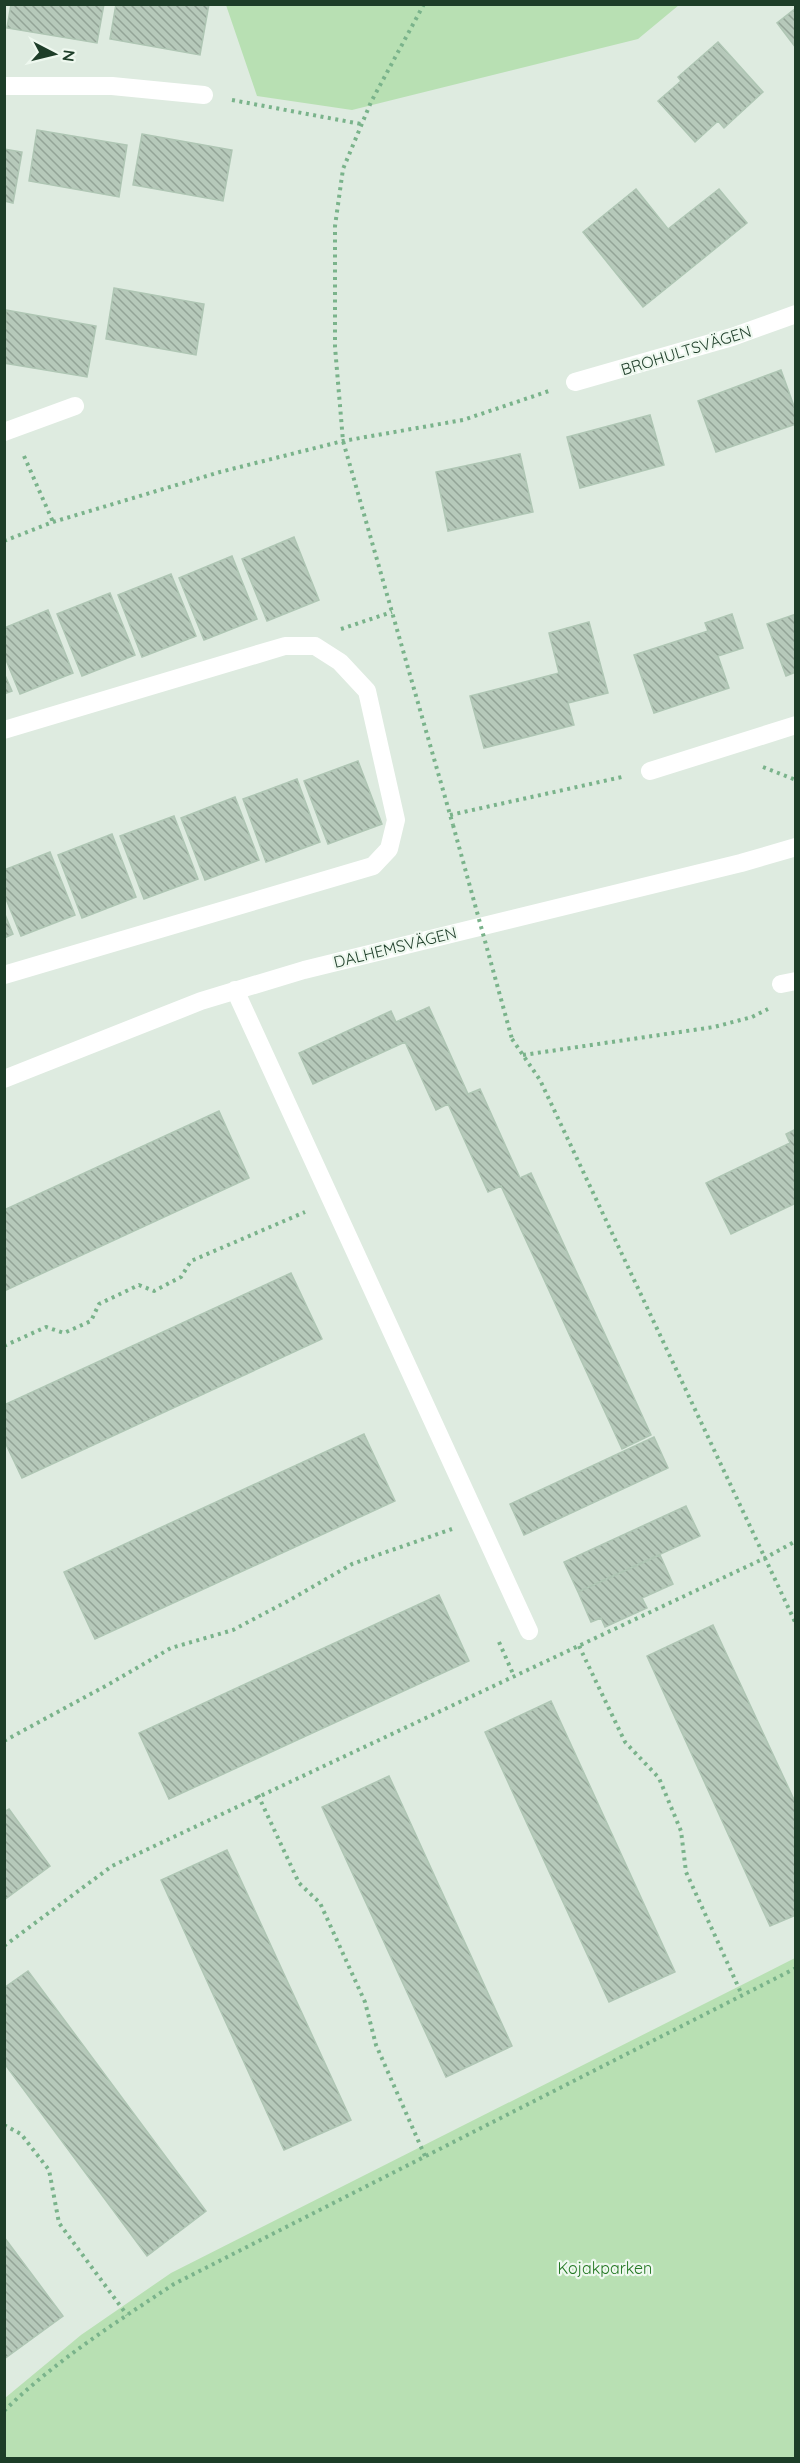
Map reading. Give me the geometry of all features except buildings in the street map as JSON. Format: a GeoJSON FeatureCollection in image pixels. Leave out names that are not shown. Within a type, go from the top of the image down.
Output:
{"type":"FeatureCollection","features":[{"type":"Feature","properties":{"kind":"street"},"geometry":{"type":"LineString","coordinates":[[4,87],[112,86],[204,95]]}},
{"type":"Feature","properties":{"kind":"street","name":"BROHULTSVÄGEN"},"geometry":{"type":"LineString","coordinates":[[575,382],[732,338],[795,314]]}},
{"type":"Feature","properties":{"kind":"street"},"geometry":{"type":"LineString","coordinates":[[8,431],[75,406]]}},
{"type":"Feature","properties":{"kind":"street"},"geometry":{"type":"LineString","coordinates":[[4,730],[285,646],[315,646],[340,662],[367,691],[396,820],[389,849],[373,866],[4,975]]}},
{"type":"Feature","properties":{"kind":"street"},"geometry":{"type":"LineString","coordinates":[[650,771],[795,725]]}},
{"type":"Feature","properties":{"kind":"street","name":"DALHEMSVÄGEN"},"geometry":{"type":"LineString","coordinates":[[4,1079],[201,1001],[304,970],[741,863],[795,847]]}},
{"type":"Feature","properties":{"kind":"street"},"geometry":{"type":"LineString","coordinates":[[236,990],[529,1631]]}},
{"type":"Feature","properties":{"kind":"path"},"geometry":{"type":"LineString","coordinates":[[424,4],[371,102],[343,169],[334,226],[335,347],[343,441],[512,1040],[540,1080],[795,1624]]}},
{"type":"Feature","properties":{"kind":"path"},"geometry":{"type":"LineString","coordinates":[[204,95],[362,124]]}},
{"type":"Feature","properties":{"kind":"path"},"geometry":{"type":"LineString","coordinates":[[4,541],[52,522],[220,472],[343,441],[463,420],[575,382]]}},
{"type":"Feature","properties":{"kind":"path"},"geometry":{"type":"LineString","coordinates":[[8,431],[52,522]]}},
{"type":"Feature","properties":{"kind":"path"},"geometry":{"type":"LineString","coordinates":[[315,646],[338,630],[392,612]]}},
{"type":"Feature","properties":{"kind":"path"},"geometry":{"type":"LineString","coordinates":[[450,815],[650,771]]}},
{"type":"Feature","properties":{"kind":"path"},"geometry":{"type":"LineString","coordinates":[[522,1055],[714,1028],[752,1017],[768,1009],[788,982]]}},
{"type":"Feature","properties":{"kind":"path"},"geometry":{"type":"LineString","coordinates":[[4,1346],[46,1327],[64,1333],[91,1321],[99,1304],[139,1285],[154,1291],[181,1277],[190,1261],[332,1201]]}},
{"type":"Feature","properties":{"kind":"path"},"geometry":{"type":"LineString","coordinates":[[4,1741],[171,1648],[232,1630],[288,1602],[352,1564],[478,1520]]}},
{"type":"Feature","properties":{"kind":"path"},"geometry":{"type":"LineString","coordinates":[[4,1946],[112,1866],[258,1795],[765,1558],[795,1541]]}},
{"type":"Feature","properties":{"kind":"path"},"geometry":{"type":"LineString","coordinates":[[579,1646],[625,1742],[659,1778],[681,1831],[686,1872],[742,1995]]}},
{"type":"Feature","properties":{"kind":"path"},"geometry":{"type":"LineString","coordinates":[[258,1795],[299,1883],[320,1903],[361,1992],[376,2045],[425,2156]]}},
{"type":"Feature","properties":{"kind":"path"},"geometry":{"type":"LineString","coordinates":[[4,2411],[26,2390],[89,2340],[174,2284],[795,1968]]}},
{"type":"Feature","properties":{"kind":"path"},"geometry":{"type":"LineString","coordinates":[[4,2125],[21,2134],[49,2170],[59,2223],[127,2315]]}},
{"type":"Feature","properties":{"kind":"green space"},"geometry":{"type":"Polygon","coordinates":[[[226,4],[679,5],[638,39],[352,110],[257,96],[226,4]]]}},
{"type":"Feature","properties":{"kind":"green space","name":"Kojakparken"},"geometry":{"type":"Polygon","coordinates":[[[795,1958],[795,2458],[5,2458],[5,2398],[81,2335],[171,2273],[795,1958]]]}}]}
